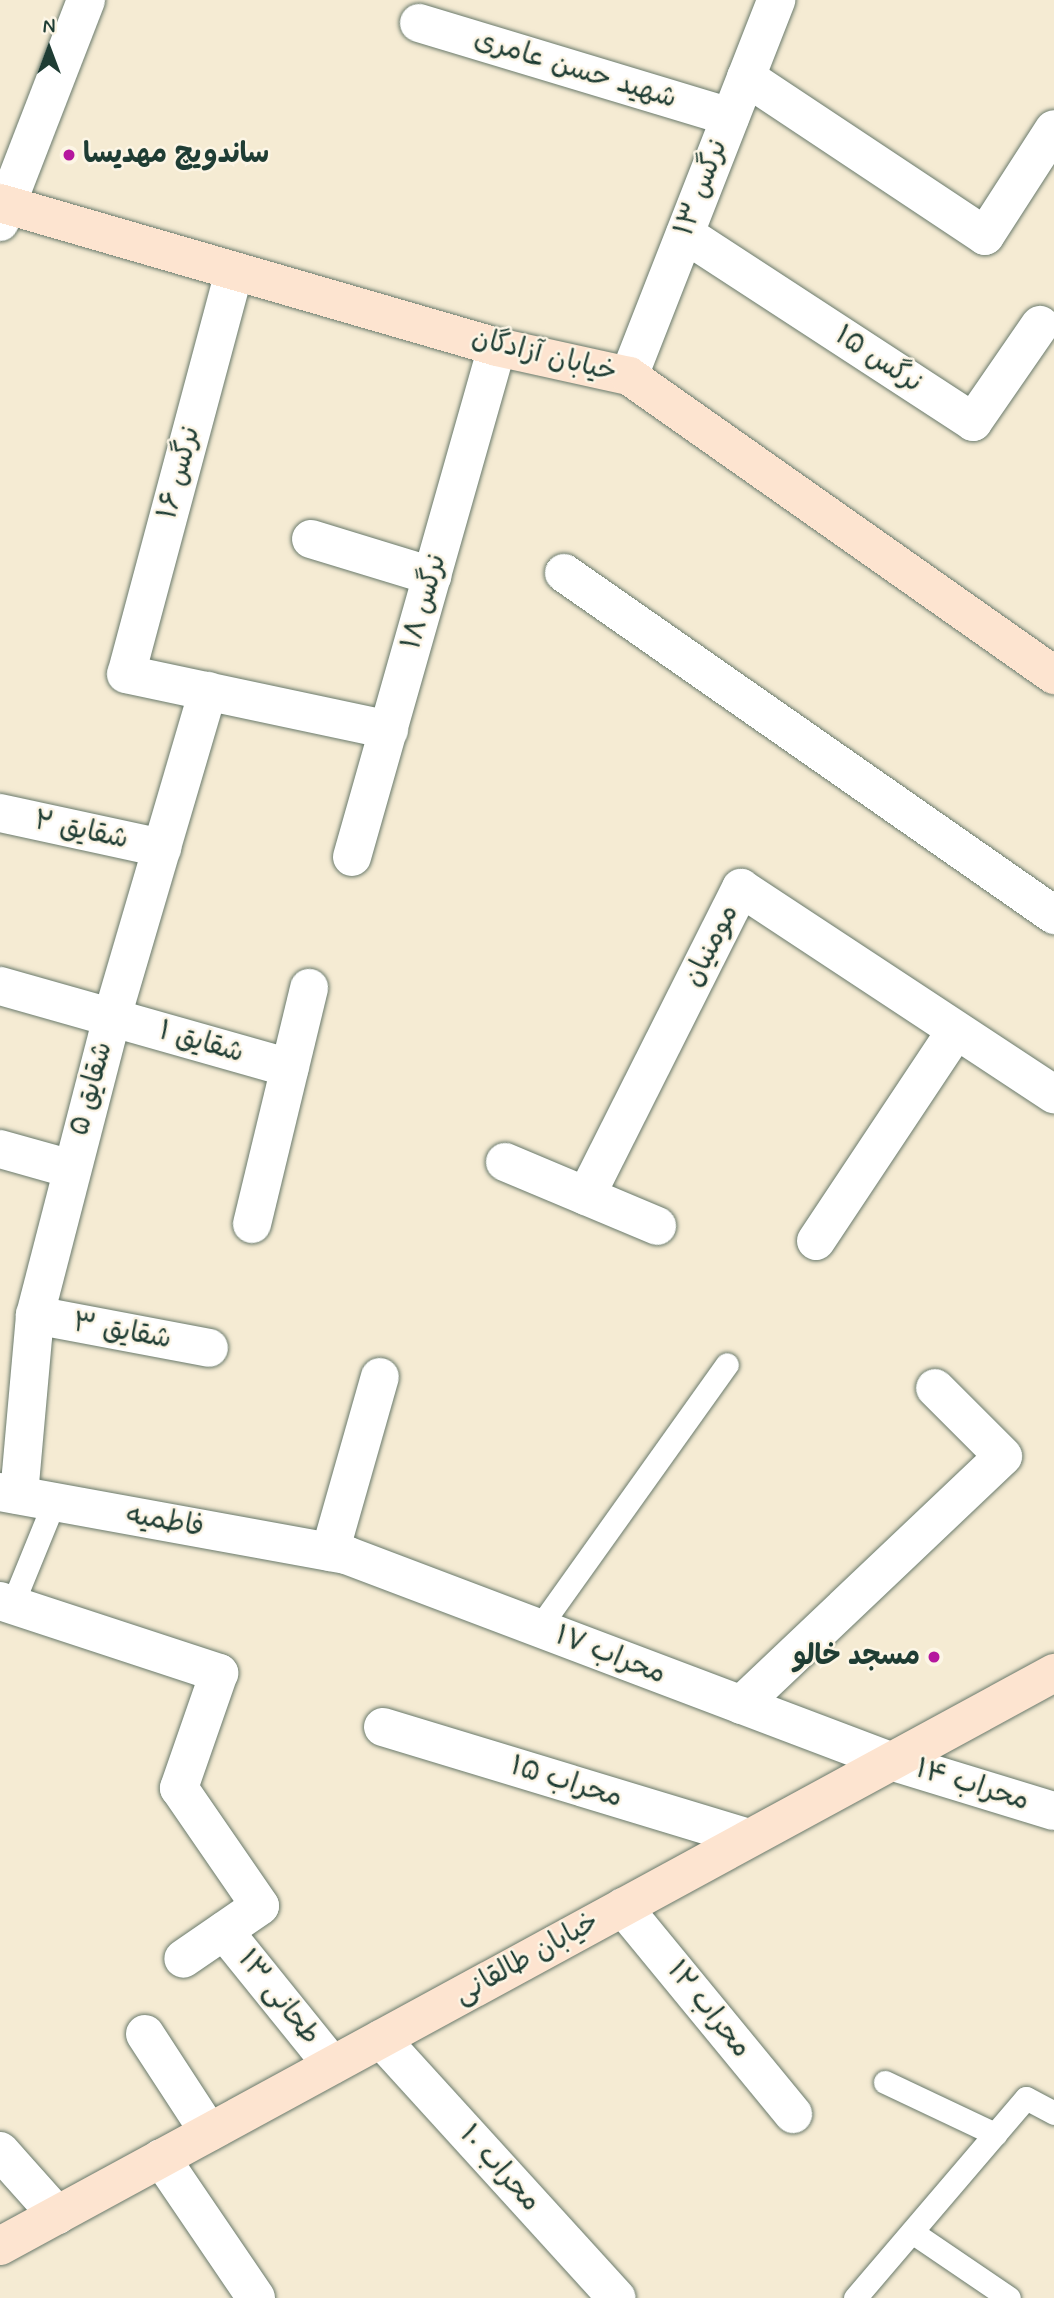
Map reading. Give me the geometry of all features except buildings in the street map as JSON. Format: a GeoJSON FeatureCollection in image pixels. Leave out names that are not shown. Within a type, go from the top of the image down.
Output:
{"type":"FeatureCollection","features":[{"type":"Feature","properties":{"kind":"main road","name":"خیابان آزادگان"},"geometry":{"type":"LineString","coordinates":[[2,210],[234,272],[497,347],[629,376],[1054,675]]}},
{"type":"Feature","properties":{"kind":"main road","name":"خیابان طالقانی"},"geometry":{"type":"LineString","coordinates":[[0,2246],[1054,1672]]}},
{"type":"Feature","properties":{"kind":"street"},"geometry":{"type":"LineString","coordinates":[[2,210],[86,0]]}},
{"type":"Feature","properties":{"kind":"street","name":"نرگس ۱۳"},"geometry":{"type":"LineString","coordinates":[[629,376],[776,0]]}},
{"type":"Feature","properties":{"kind":"street","name":"شهید حسن عامری"},"geometry":{"type":"LineString","coordinates":[[419,23],[730,117]]}},
{"type":"Feature","properties":{"kind":"street"},"geometry":{"type":"LineString","coordinates":[[746,77],[985,236],[1054,129]]}},
{"type":"Feature","properties":{"kind":"street","name":"نرگس ۱۵"},"geometry":{"type":"LineString","coordinates":[[685,234],[973,422],[1040,325]]}},
{"type":"Feature","properties":{"kind":"street","name":"نرگس ۱۶"},"geometry":{"type":"LineString","coordinates":[[208,691],[126,674],[234,272]]}},
{"type":"Feature","properties":{"kind":"street","name":"نرگس ۱۸"},"geometry":{"type":"LineString","coordinates":[[352,857],[497,347]]}},
{"type":"Feature","properties":{"kind":"street"},"geometry":{"type":"LineString","coordinates":[[311,539],[432,576]]}},
{"type":"Feature","properties":{"kind":"street"},"geometry":{"type":"LineString","coordinates":[[564,573],[1054,915]]}},
{"type":"Feature","properties":{"kind":"street"},"geometry":{"type":"LineString","coordinates":[[208,691],[389,730]]}},
{"type":"Feature","properties":{"kind":"street","name":"شقایق ۵"},"geometry":{"type":"LineString","coordinates":[[24,1496],[22,1332],[208,691]]}},
{"type":"Feature","properties":{"kind":"street","name":"شقایق ۲"},"geometry":{"type":"LineString","coordinates":[[0,813],[162,848]]}},
{"type":"Feature","properties":{"kind":"street","name":"مومنیان"},"geometry":{"type":"LineString","coordinates":[[586,1196],[741,888],[955,1032]]}},
{"type":"Feature","properties":{"kind":"street","name":"شقایق ۱"},"geometry":{"type":"LineString","coordinates":[[0,986],[290,1069]]}},
{"type":"Feature","properties":{"kind":"street"},"geometry":{"type":"LineString","coordinates":[[252,1224],[309,988]]}},
{"type":"Feature","properties":{"kind":"street"},"geometry":{"type":"LineString","coordinates":[[816,1241],[955,1032],[1054,1094]]}},
{"type":"Feature","properties":{"kind":"street"},"geometry":{"type":"LineString","coordinates":[[0,1149],[71,1168]]}},
{"type":"Feature","properties":{"kind":"street"},"geometry":{"type":"LineString","coordinates":[[505,1161],[657,1226]]}},
{"type":"Feature","properties":{"kind":"street","name":"شقایق ۳"},"geometry":{"type":"LineString","coordinates":[[22,1332],[209,1348]]}},
{"type":"Feature","properties":{"kind":"street"},"geometry":{"type":"LineString","coordinates":[[330,1552],[380,1377]]}},
{"type":"Feature","properties":{"kind":"street"},"geometry":{"type":"LineString","coordinates":[[741,1705],[1003,1456],[935,1388]]}},
{"type":"Feature","properties":{"kind":"street","name":"فاطمیه"},"geometry":{"type":"LineString","coordinates":[[24,1496],[330,1552]]}},
{"type":"Feature","properties":{"kind":"street","name":"محراب ۱۷"},"geometry":{"type":"LineString","coordinates":[[330,1552],[890,1761]]}},
{"type":"Feature","properties":{"kind":"street"},"geometry":{"type":"LineString","coordinates":[[6,1603],[219,1673],[179,1788],[260,1906],[183,1959]]}},
{"type":"Feature","properties":{"kind":"street","name":"محراب ۱۵"},"geometry":{"type":"LineString","coordinates":[[383,1727],[749,1838]]}},
{"type":"Feature","properties":{"kind":"street","name":"محراب ۱۴"},"geometry":{"type":"LineString","coordinates":[[890,1761],[1054,1811]]}},
{"type":"Feature","properties":{"kind":"street","name":"محراب ۱۲"},"geometry":{"type":"LineString","coordinates":[[623,1907],[793,2114]]}},
{"type":"Feature","properties":{"kind":"street","name":"طحانی ۱۳"},"geometry":{"type":"LineString","coordinates":[[224,1931],[331,2066]]}},
{"type":"Feature","properties":{"kind":"street"},"geometry":{"type":"LineString","coordinates":[[145,2034],[209,2132]]}},
{"type":"Feature","properties":{"kind":"street","name":"۱۰ محراب"},"geometry":{"type":"LineString","coordinates":[[381,2039],[617,2298]]}},
{"type":"Feature","properties":{"kind":"street"},"geometry":{"type":"LineString","coordinates":[[0,2151],[57,2215]]}},
{"type":"Feature","properties":{"kind":"street"},"geometry":{"type":"LineString","coordinates":[[160,2158],[256,2298]]}},
{"type":"Feature","properties":{"kind":"lane"},"geometry":{"type":"LineString","coordinates":[[538,1629],[727,1364]]}},
{"type":"Feature","properties":{"kind":"lane"},"geometry":{"type":"LineString","coordinates":[[6,1603],[24,1496]]}},
{"type":"Feature","properties":{"kind":"lane"},"geometry":{"type":"LineString","coordinates":[[885,2082],[995,2134]]}},
{"type":"Feature","properties":{"kind":"lane"},"geometry":{"type":"LineString","coordinates":[[855,2298],[1026,2098],[1054,2113]]}},
{"type":"Feature","properties":{"kind":"lane"},"geometry":{"type":"LineString","coordinates":[[912,2232],[1009,2298]]}},
{"type":"Feature","properties":{"kind":"place","name":"ساندویچ مهدیسا"},"geometry":{"type":"Point","coordinates":[69,155]}},
{"type":"Feature","properties":{"kind":"place","name":"مسجد خالو"},"geometry":{"type":"Point","coordinates":[934,1657]}}]}
